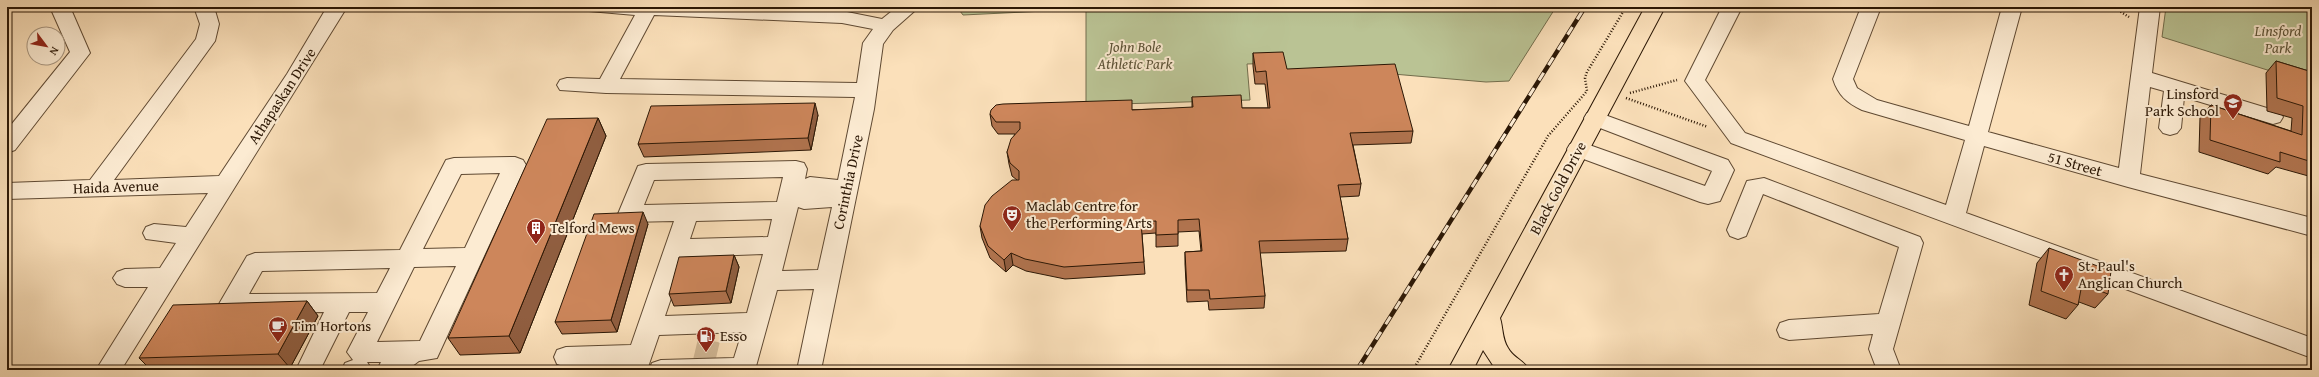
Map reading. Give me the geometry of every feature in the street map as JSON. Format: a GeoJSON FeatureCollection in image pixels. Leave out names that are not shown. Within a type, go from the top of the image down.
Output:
{"type":"FeatureCollection","features":[{"type":"Feature","properties":{"kind":"main road","name":"Black Gold Drive"},"geometry":{"type":"LineString","coordinates":[[1460,370],[1489,319],[1608,91],[1655,7]]}},
{"type":"Feature","properties":{"kind":"main road"},"geometry":{"type":"LineString","coordinates":[[1489,319],[1492,346],[1501,358],[1517,370]]}},
{"type":"Feature","properties":{"kind":"street"},"geometry":{"type":"LineString","coordinates":[[7,145],[80,53],[60,7]]}},
{"type":"Feature","properties":{"kind":"street"},"geometry":{"type":"LineString","coordinates":[[97,187],[205,41],[209,31],[210,17],[204,7]]}},
{"type":"Feature","properties":{"kind":"street","name":"Athapaskan Drive"},"geometry":{"type":"LineString","coordinates":[[108,370],[225,184],[294,78],[337,7]]}},
{"type":"Feature","properties":{"kind":"street"},"geometry":{"type":"LineString","coordinates":[[596,7],[756,10],[859,19],[886,26]]}},
{"type":"Feature","properties":{"kind":"street","name":"Corinthia Drive"},"geometry":{"type":"LineString","coordinates":[[809,370],[828,279],[842,193],[866,90],[873,43],[886,26],[909,7]]}},
{"type":"Feature","properties":{"kind":"street"},"geometry":{"type":"LineString","coordinates":[[1732,7],[1695,81],[1738,138],[2312,348]]}},
{"type":"Feature","properties":{"kind":"street","name":"51 Street"},"geometry":{"type":"LineString","coordinates":[[1871,7],[1843,79],[1849,94],[1872,106],[2128,179],[2312,227]]}},
{"type":"Feature","properties":{"kind":"street"},"geometry":{"type":"LineString","coordinates":[[1954,217],[2012,7]]}},
{"type":"Feature","properties":{"kind":"street"},"geometry":{"type":"LineString","coordinates":[[2128,179],[2150,7]]}},
{"type":"Feature","properties":{"kind":"street"},"geometry":{"type":"LineString","coordinates":[[606,86],[648,9]]}},
{"type":"Feature","properties":{"kind":"street"},"geometry":{"type":"LineString","coordinates":[[2140,77],[2273,117]]}},
{"type":"Feature","properties":{"kind":"street"},"geometry":{"type":"LineString","coordinates":[[567,85],[866,90]]}},
{"type":"Feature","properties":{"kind":"street"},"geometry":{"type":"LineString","coordinates":[[2170,128],[2175,88]]}},
{"type":"Feature","properties":{"kind":"street"},"geometry":{"type":"LineString","coordinates":[[1578,149],[1708,196],[1712,195],[1723,170],[1720,166],[1594,118]]}},
{"type":"Feature","properties":{"kind":"street"},"geometry":{"type":"LineString","coordinates":[[515,165],[472,257],[428,351],[359,352],[454,166],[515,165]]}},
{"type":"Feature","properties":{"kind":"street"},"geometry":{"type":"LineString","coordinates":[[650,326],[710,355],[744,368],[768,281],[776,244],[791,200],[796,169],[646,172],[629,214],[688,212],[791,200],[826,201],[842,193]]}},
{"type":"Feature","properties":{"kind":"street","name":"Haida Avenue"},"geometry":{"type":"LineString","coordinates":[[7,191],[225,184]]}},
{"type":"Feature","properties":{"kind":"street"},"geometry":{"type":"LineString","coordinates":[[1738,230],[1755,188],[1764,186],[1912,243],[1881,349],[1889,370]]}},
{"type":"Feature","properties":{"kind":"street"},"geometry":{"type":"LineString","coordinates":[[566,357],[637,362],[688,212]]}},
{"type":"Feature","properties":{"kind":"street"},"geometry":{"type":"LineString","coordinates":[[154,233],[192,236]]}},
{"type":"Feature","properties":{"kind":"street"},"geometry":{"type":"LineString","coordinates":[[676,248],[776,244]]}},
{"type":"Feature","properties":{"kind":"street"},"geometry":{"type":"LineString","coordinates":[[384,302],[231,304],[254,262],[472,257]]}},
{"type":"Feature","properties":{"kind":"street"},"geometry":{"type":"LineString","coordinates":[[125,278],[167,277]]}},
{"type":"Feature","properties":{"kind":"street"},"geometry":{"type":"LineString","coordinates":[[768,281],[828,279]]}},
{"type":"Feature","properties":{"kind":"street"},"geometry":{"type":"LineString","coordinates":[[308,370],[341,303]]}},
{"type":"Feature","properties":{"kind":"street"},"geometry":{"type":"LineString","coordinates":[[661,370],[710,355],[756,322]]}},
{"type":"Feature","properties":{"kind":"street"},"geometry":{"type":"LineString","coordinates":[[1789,330],[1889,323]]}},
{"type":"Feature","properties":{"kind":"street"},"geometry":{"type":"LineString","coordinates":[[389,370],[413,352]]}},
{"type":"Feature","properties":{"kind":"street"},"geometry":{"type":"LineString","coordinates":[[354,370],[360,370]]}},
{"type":"Feature","properties":{"kind":"path"},"geometry":{"type":"LineString","coordinates":[[1413,370],[1554,126],[1580,101],[1587,91],[1585,78],[1589,69],[1620,22],[1626,7]]}},
{"type":"Feature","properties":{"kind":"path"},"geometry":{"type":"LineString","coordinates":[[1698,75],[1620,96],[1738,138]]}},
{"type":"Feature","properties":{"kind":"path"},"geometry":{"type":"LineString","coordinates":[[1586,83],[1608,91]]}},
{"type":"Feature","properties":{"kind":"green space","name":"John Bole Athletic Park"},"geometry":{"type":"Polygon","coordinates":[[[957,7],[1556,7],[1509,81],[1486,82],[1393,74],[1288,77],[1284,63],[1247,64],[1250,100],[1086,105],[1086,9],[963,15],[957,7]]]}},
{"type":"Feature","properties":{"kind":"green space","name":"Linsford Park"},"geometry":{"type":"Polygon","coordinates":[[[2166,7],[2312,7],[2312,84],[2162,37],[2166,7]]]}},
{"type":"Feature","properties":{"kind":"building"},"geometry":{"type":"Polygon","coordinates":[[[1283,52],[1287,69],[1395,64],[1413,131],[1350,133],[1361,184],[1338,185],[1348,239],[1259,241],[1265,296],[1210,299],[1209,290],[1187,290],[1185,252],[1202,251],[1199,219],[1178,220],[1178,234],[1156,235],[1156,221],[1141,222],[1144,262],[1064,267],[1025,259],[1011,253],[1004,260],[988,246],[980,226],[985,205],[992,196],[1012,180],[1019,180],[1019,171],[1010,163],[1007,152],[1011,139],[1020,129],[1020,122],[996,122],[990,114],[991,110],[996,105],[1132,100],[1132,110],[1193,107],[1192,97],[1241,95],[1242,108],[1270,108],[1266,71],[1256,72],[1253,53],[1283,52]]]}},
{"type":"Feature","properties":{"kind":"building"},"geometry":{"type":"Polygon","coordinates":[[[2276,61],[2312,72],[2312,162],[2280,152],[2280,162],[2210,140],[2211,105],[2302,135],[2303,106],[2277,98],[2276,61]]]}},
{"type":"Feature","properties":{"kind":"building"},"geometry":{"type":"Polygon","coordinates":[[[815,103],[808,138],[638,144],[651,106],[815,103]]]}},
{"type":"Feature","properties":{"kind":"building","name":"Telford Mews"},"geometry":{"type":"Polygon","coordinates":[[[598,118],[509,336],[448,338],[547,119],[598,118]]]}},
{"type":"Feature","properties":{"kind":"building"},"geometry":{"type":"Polygon","coordinates":[[[643,212],[611,320],[555,322],[594,214],[643,212]]]}},
{"type":"Feature","properties":{"kind":"building"},"geometry":{"type":"Polygon","coordinates":[[[2049,248],[2111,271],[2108,294],[2082,284],[2078,305],[2041,291],[2049,248]]]}},
{"type":"Feature","properties":{"kind":"building"},"geometry":{"type":"Polygon","coordinates":[[[734,255],[726,291],[669,294],[679,257],[734,255]]]}},
{"type":"Feature","properties":{"kind":"building"},"geometry":{"type":"Polygon","coordinates":[[[307,301],[278,354],[139,358],[173,305],[307,301]]]}},
{"type":"Feature","properties":{"kind":"tunnel"},"geometry":{"type":"LineString","coordinates":[[704,361],[709,340]]}},
{"type":"Feature","properties":{"kind":"railway"},"geometry":{"type":"LineString","coordinates":[[1357,370],[1585,7]]}},
{"type":"Feature","properties":{"kind":"place","name":"Linsford Park School"},"geometry":{"type":"Point","coordinates":[2233,120]}},
{"type":"Feature","properties":{"kind":"place","name":"Maclab Centre for the Performing Arts"},"geometry":{"type":"Point","coordinates":[1012,232]}},
{"type":"Feature","properties":{"kind":"place","name":"Telford Mews"},"geometry":{"type":"Point","coordinates":[536,245]}},
{"type":"Feature","properties":{"kind":"place","name":"St. Paul's Anglican Church"},"geometry":{"type":"Point","coordinates":[2064,292]}},
{"type":"Feature","properties":{"kind":"place","name":"Tim Hortons"},"geometry":{"type":"Point","coordinates":[278,343]}},
{"type":"Feature","properties":{"kind":"place","name":"Esso"},"geometry":{"type":"Point","coordinates":[706,353]}}]}
